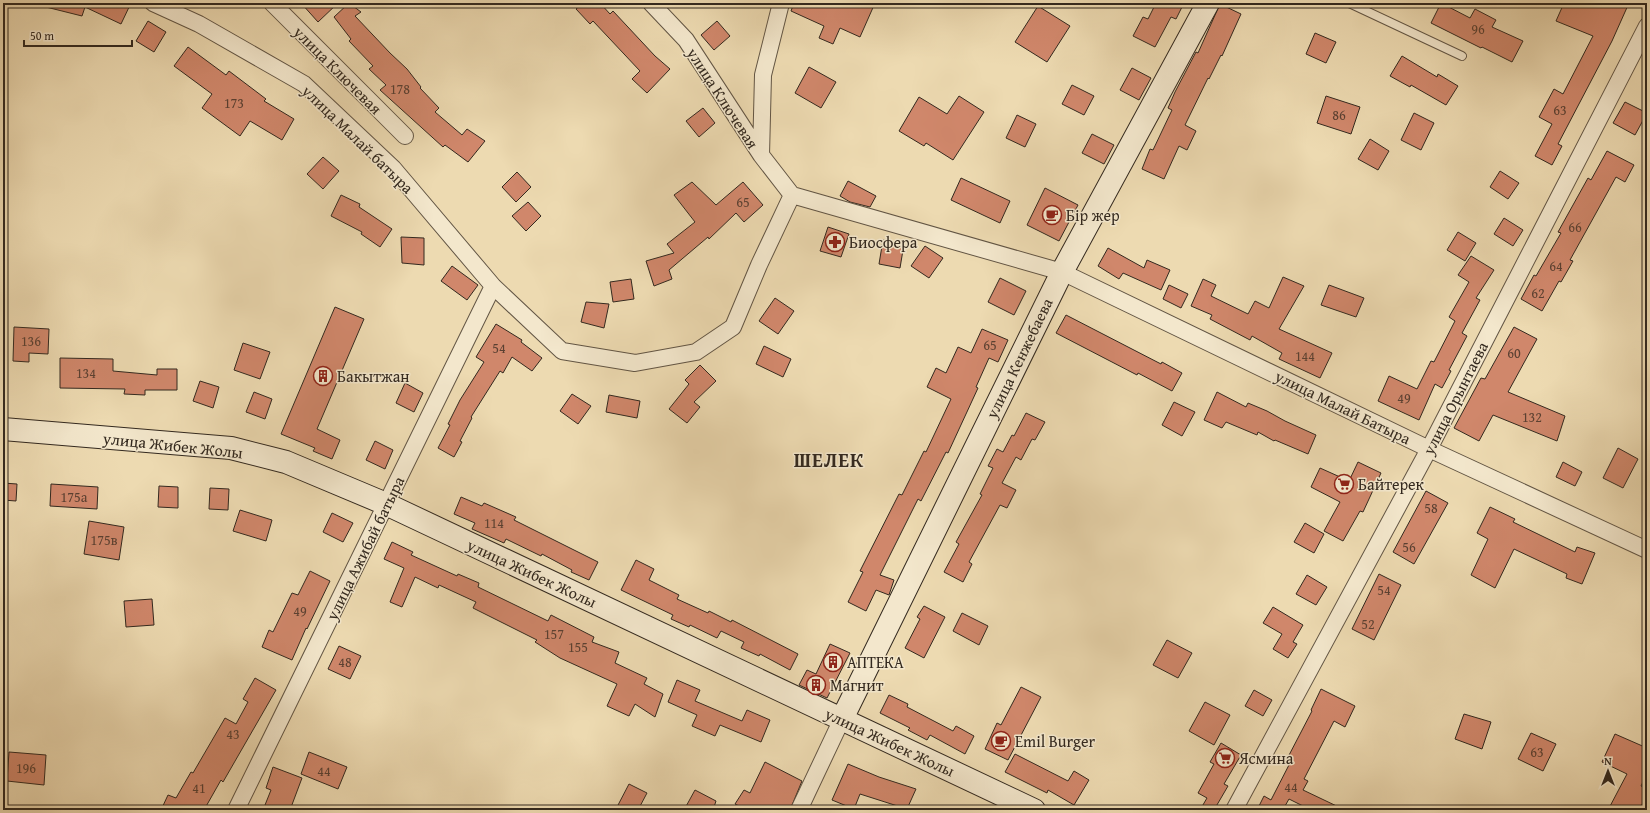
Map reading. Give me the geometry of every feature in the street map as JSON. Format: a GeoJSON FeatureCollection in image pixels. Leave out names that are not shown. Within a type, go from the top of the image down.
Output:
{"type":"FeatureCollection","features":[{"type":"Feature","properties":{"kind":"main road","name":"улица Кенжебаева"},"geometry":{"type":"LineString","coordinates":[[842,719],[1062,272],[1208,3]]}},
{"type":"Feature","properties":{"kind":"main road","name":"улица Жибек Жолы"},"geometry":{"type":"LineString","coordinates":[[3,429],[231,448],[286,462],[386,504],[1034,810]]}},
{"type":"Feature","properties":{"kind":"street","name":"улица Малай батыра"},"geometry":{"type":"LineString","coordinates":[[153,3],[199,24],[304,84],[393,168],[493,286]]}},
{"type":"Feature","properties":{"kind":"street","name":"улица Ключевая"},"geometry":{"type":"LineString","coordinates":[[272,3],[405,136]]}},
{"type":"Feature","properties":{"kind":"street","name":"улица Ключевая"},"geometry":{"type":"LineString","coordinates":[[652,3],[686,40],[760,155],[792,195]]}},
{"type":"Feature","properties":{"kind":"street"},"geometry":{"type":"LineString","coordinates":[[760,155],[763,75],[781,3]]}},
{"type":"Feature","properties":{"kind":"street","name":"улица Орынтаева"},"geometry":{"type":"LineString","coordinates":[[1234,810],[1429,449],[1647,26]]}},
{"type":"Feature","properties":{"kind":"street"},"geometry":{"type":"LineString","coordinates":[[493,286],[562,351],[635,364],[696,352],[733,327],[759,265],[792,195],[1062,272]]}},
{"type":"Feature","properties":{"kind":"street","name":"улица Малай Батыра"},"geometry":{"type":"LineString","coordinates":[[1062,272],[1429,449],[1647,550]]}},
{"type":"Feature","properties":{"kind":"street","name":"улица Ажибай батыра"},"geometry":{"type":"LineString","coordinates":[[236,810],[493,286]]}},
{"type":"Feature","properties":{"kind":"street"},"geometry":{"type":"LineString","coordinates":[[799,810],[842,719]]}},
{"type":"Feature","properties":{"kind":"lane"},"geometry":{"type":"LineString","coordinates":[[1348,3],[1462,56]]}},
{"type":"Feature","properties":{"kind":"building"},"geometry":{"type":"Polygon","coordinates":[[[47,3],[131,3],[121,24],[85,7],[82,16],[46,7],[47,3]]]}},
{"type":"Feature","properties":{"kind":"building"},"geometry":{"type":"Polygon","coordinates":[[[301,3],[338,3],[318,22],[301,3]]]}},
{"type":"Feature","properties":{"kind":"building"},"geometry":{"type":"Polygon","coordinates":[[[349,3],[361,12],[355,16],[407,69],[421,87],[420,88],[439,108],[435,112],[462,135],[467,129],[485,141],[468,162],[445,145],[443,147],[380,90],[386,85],[369,69],[373,66],[349,41],[351,39],[334,17],[349,3]]]}},
{"type":"Feature","properties":{"kind":"building"},"geometry":{"type":"Polygon","coordinates":[[[583,3],[600,3],[610,14],[613,11],[655,56],[670,69],[647,93],[632,79],[640,71],[593,21],[590,24],[576,9],[583,3]]]}},
{"type":"Feature","properties":{"kind":"building"},"geometry":{"type":"Polygon","coordinates":[[[794,3],[875,3],[860,37],[840,28],[833,44],[819,38],[824,26],[791,11],[794,3]]]}},
{"type":"Feature","properties":{"kind":"building"},"geometry":{"type":"Polygon","coordinates":[[[1156,3],[1184,3],[1176,19],[1171,17],[1155,47],[1133,36],[1143,17],[1148,19],[1156,3]]]}},
{"type":"Feature","properties":{"kind":"building"},"geometry":{"type":"Polygon","coordinates":[[[1441,3],[1470,18],[1475,9],[1496,20],[1492,27],[1523,41],[1512,62],[1431,23],[1441,3]]]}},
{"type":"Feature","properties":{"kind":"building"},"geometry":{"type":"Polygon","coordinates":[[[1564,3],[1629,3],[1612,41],[1558,144],[1562,146],[1552,165],[1535,156],[1552,124],[1539,117],[1554,89],[1563,94],[1593,36],[1556,21],[1564,3]]]}},
{"type":"Feature","properties":{"kind":"building"},"geometry":{"type":"Polygon","coordinates":[[[1220,4],[1241,14],[1222,56],[1221,55],[1209,79],[1208,78],[1185,125],[1196,131],[1187,150],[1179,146],[1164,179],[1142,169],[1150,149],[1153,150],[1172,110],[1168,108],[1175,92],[1196,52],[1198,53],[1220,4]]]}},
{"type":"Feature","properties":{"kind":"building"},"geometry":{"type":"Polygon","coordinates":[[[1038,6],[1070,26],[1047,62],[1015,42],[1038,6]]]}},
{"type":"Feature","properties":{"kind":"building"},"geometry":{"type":"Polygon","coordinates":[[[148,21],[166,32],[154,52],[136,41],[148,21]]]}},
{"type":"Feature","properties":{"kind":"building"},"geometry":{"type":"Polygon","coordinates":[[[717,21],[730,36],[714,50],[701,35],[717,21]]]}},
{"type":"Feature","properties":{"kind":"building"},"geometry":{"type":"Polygon","coordinates":[[[1315,33],[1336,42],[1326,63],[1306,54],[1315,33]]]}},
{"type":"Feature","properties":{"kind":"building"},"geometry":{"type":"Polygon","coordinates":[[[188,47],[226,75],[229,71],[266,99],[264,101],[294,119],[282,140],[250,121],[240,136],[202,108],[212,94],[174,66],[188,47]]]}},
{"type":"Feature","properties":{"kind":"building"},"geometry":{"type":"Polygon","coordinates":[[[1402,56],[1437,77],[1438,74],[1458,86],[1446,105],[1411,85],[1410,87],[1390,76],[1402,56]]]}},
{"type":"Feature","properties":{"kind":"building"},"geometry":{"type":"Polygon","coordinates":[[[809,67],[836,82],[821,108],[795,93],[809,67]]]}},
{"type":"Feature","properties":{"kind":"building"},"geometry":{"type":"Polygon","coordinates":[[[1132,68],[1151,78],[1139,100],[1120,90],[1132,68]]]}},
{"type":"Feature","properties":{"kind":"building"},"geometry":{"type":"Polygon","coordinates":[[[1072,85],[1094,96],[1084,115],[1062,104],[1072,85]]]}},
{"type":"Feature","properties":{"kind":"building"},"geometry":{"type":"Polygon","coordinates":[[[959,96],[984,112],[953,160],[926,143],[924,146],[899,131],[919,97],[947,114],[959,96]]]}},
{"type":"Feature","properties":{"kind":"building"},"geometry":{"type":"Polygon","coordinates":[[[1326,96],[1360,107],[1351,134],[1317,123],[1326,96]]]}},
{"type":"Feature","properties":{"kind":"building"},"geometry":{"type":"Polygon","coordinates":[[[1625,102],[1647,113],[1635,135],[1613,123],[1625,102]]]}},
{"type":"Feature","properties":{"kind":"building"},"geometry":{"type":"Polygon","coordinates":[[[703,108],[715,123],[699,137],[686,121],[703,108]]]}},
{"type":"Feature","properties":{"kind":"building"},"geometry":{"type":"Polygon","coordinates":[[[1414,113],[1434,123],[1421,150],[1401,140],[1414,113]]]}},
{"type":"Feature","properties":{"kind":"building"},"geometry":{"type":"Polygon","coordinates":[[[1017,115],[1036,124],[1025,147],[1006,138],[1017,115]]]}},
{"type":"Feature","properties":{"kind":"building"},"geometry":{"type":"Polygon","coordinates":[[[1092,134],[1114,145],[1104,164],[1082,153],[1092,134]]]}},
{"type":"Feature","properties":{"kind":"building"},"geometry":{"type":"Polygon","coordinates":[[[1370,139],[1389,151],[1378,170],[1358,159],[1370,139]]]}},
{"type":"Feature","properties":{"kind":"building"},"geometry":{"type":"Polygon","coordinates":[[[1607,151],[1634,165],[1625,182],[1616,177],[1570,260],[1573,261],[1561,282],[1559,281],[1542,311],[1521,299],[1534,275],[1536,276],[1561,233],[1558,232],[1588,178],[1591,180],[1607,151]]]}},
{"type":"Feature","properties":{"kind":"building"},"geometry":{"type":"Polygon","coordinates":[[[323,157],[339,171],[323,189],[307,174],[323,157]]]}},
{"type":"Feature","properties":{"kind":"building"},"geometry":{"type":"Polygon","coordinates":[[[1500,171],[1519,183],[1508,199],[1490,187],[1500,171]]]}},
{"type":"Feature","properties":{"kind":"building"},"geometry":{"type":"Polygon","coordinates":[[[517,172],[531,187],[516,202],[502,187],[517,172]]]}},
{"type":"Feature","properties":{"kind":"building"},"geometry":{"type":"Polygon","coordinates":[[[961,178],[1010,201],[1000,223],[951,200],[961,178]]]}},
{"type":"Feature","properties":{"kind":"building"},"geometry":{"type":"Polygon","coordinates":[[[848,181],[876,196],[870,207],[850,202],[840,196],[848,181]]]}},
{"type":"Feature","properties":{"kind":"building"},"geometry":{"type":"Polygon","coordinates":[[[692,182],[716,205],[743,182],[763,205],[744,222],[736,213],[709,239],[708,237],[669,270],[672,279],[654,286],[646,261],[674,253],[667,244],[695,222],[674,195],[692,182]]]}},
{"type":"Feature","properties":{"kind":"building","name":"Бір жер"},"geometry":{"type":"Polygon","coordinates":[[[1045,188],[1078,205],[1059,241],[1027,225],[1045,188]]]}},
{"type":"Feature","properties":{"kind":"building"},"geometry":{"type":"Polygon","coordinates":[[[341,195],[360,204],[359,207],[392,229],[380,247],[361,234],[362,232],[331,216],[341,195]]]}},
{"type":"Feature","properties":{"kind":"building"},"geometry":{"type":"Polygon","coordinates":[[[528,202],[541,216],[526,231],[512,216],[528,202]]]}},
{"type":"Feature","properties":{"kind":"building"},"geometry":{"type":"Polygon","coordinates":[[[1504,218],[1523,230],[1513,246],[1494,234],[1504,218]]]}},
{"type":"Feature","properties":{"kind":"building","name":"Биосфера"},"geometry":{"type":"Polygon","coordinates":[[[828,227],[849,234],[841,257],[820,251],[828,227]]]}},
{"type":"Feature","properties":{"kind":"building"},"geometry":{"type":"Polygon","coordinates":[[[1458,232],[1476,243],[1465,261],[1447,250],[1458,232]]]}},
{"type":"Feature","properties":{"kind":"building"},"geometry":{"type":"Polygon","coordinates":[[[401,237],[424,238],[424,265],[402,263],[401,237]]]}},
{"type":"Feature","properties":{"kind":"building"},"geometry":{"type":"Polygon","coordinates":[[[883,240],[904,244],[900,268],[879,264],[883,240]]]}},
{"type":"Feature","properties":{"kind":"building"},"geometry":{"type":"Polygon","coordinates":[[[925,246],[943,258],[929,278],[911,266],[925,246]]]}},
{"type":"Feature","properties":{"kind":"building"},"geometry":{"type":"Polygon","coordinates":[[[1108,248],[1144,268],[1147,260],[1170,270],[1161,290],[1123,273],[1119,279],[1098,266],[1108,248]]]}},
{"type":"Feature","properties":{"kind":"building"},"geometry":{"type":"Polygon","coordinates":[[[1471,256],[1494,270],[1476,298],[1480,300],[1462,333],[1467,336],[1449,370],[1451,371],[1442,388],[1435,384],[1419,420],[1378,401],[1389,376],[1417,389],[1431,361],[1434,362],[1455,321],[1449,317],[1469,282],[1458,275],[1471,256]]]}},
{"type":"Feature","properties":{"kind":"building"},"geometry":{"type":"Polygon","coordinates":[[[452,266],[478,285],[467,300],[441,281],[452,266]]]}},
{"type":"Feature","properties":{"kind":"building"},"geometry":{"type":"Polygon","coordinates":[[[1283,277],[1304,286],[1279,329],[1332,353],[1320,378],[1279,359],[1282,353],[1252,336],[1250,340],[1210,319],[1212,315],[1191,306],[1203,279],[1216,285],[1211,296],[1248,314],[1255,301],[1269,308],[1283,277]]]}},
{"type":"Feature","properties":{"kind":"building"},"geometry":{"type":"Polygon","coordinates":[[[1000,278],[1026,291],[1014,315],[988,302],[1000,278]]]}},
{"type":"Feature","properties":{"kind":"building"},"geometry":{"type":"Polygon","coordinates":[[[631,279],[634,299],[613,302],[610,282],[631,279]]]}},
{"type":"Feature","properties":{"kind":"building"},"geometry":{"type":"Polygon","coordinates":[[[1169,285],[1188,294],[1181,308],[1163,299],[1169,285]]]}},
{"type":"Feature","properties":{"kind":"building"},"geometry":{"type":"Polygon","coordinates":[[[1329,285],[1364,298],[1356,317],[1321,305],[1329,285]]]}},
{"type":"Feature","properties":{"kind":"building"},"geometry":{"type":"Polygon","coordinates":[[[775,298],[794,311],[778,334],[759,321],[775,298]]]}},
{"type":"Feature","properties":{"kind":"building"},"geometry":{"type":"Polygon","coordinates":[[[586,302],[609,304],[604,328],[581,322],[586,302]]]}},
{"type":"Feature","properties":{"kind":"building","name":"Бакытжан"},"geometry":{"type":"Polygon","coordinates":[[[335,307],[364,319],[317,429],[340,440],[332,459],[313,451],[315,448],[281,434],[335,307]]]}},
{"type":"Feature","properties":{"kind":"building"},"geometry":{"type":"Polygon","coordinates":[[[1066,315],[1161,364],[1162,362],[1182,373],[1172,391],[1138,373],[1137,375],[1056,333],[1066,315]]]}},
{"type":"Feature","properties":{"kind":"building"},"geometry":{"type":"Polygon","coordinates":[[[496,324],[522,340],[521,342],[542,358],[532,371],[512,357],[503,373],[500,371],[471,417],[472,418],[460,441],[462,442],[454,457],[438,448],[450,425],[448,424],[460,400],[484,362],[476,357],[496,324]]]}},
{"type":"Feature","properties":{"kind":"building"},"geometry":{"type":"Polygon","coordinates":[[[14,327],[49,329],[48,354],[29,353],[29,362],[13,361],[14,327]]]}},
{"type":"Feature","properties":{"kind":"building"},"geometry":{"type":"Polygon","coordinates":[[[1514,327],[1537,339],[1508,392],[1565,416],[1557,441],[1493,415],[1479,441],[1454,428],[1481,378],[1485,379],[1514,327]]]}},
{"type":"Feature","properties":{"kind":"building"},"geometry":{"type":"Polygon","coordinates":[[[982,329],[1008,340],[998,362],[989,358],[976,387],[978,388],[948,453],[946,452],[921,501],[918,499],[880,575],[894,580],[889,595],[876,590],[866,611],[848,602],[863,572],[860,571],[899,494],[902,495],[924,451],[926,452],[951,399],[927,387],[936,368],[946,373],[958,347],[971,353],[982,329]]]}},
{"type":"Feature","properties":{"kind":"building"},"geometry":{"type":"Polygon","coordinates":[[[243,343],[270,352],[260,379],[234,370],[243,343]]]}},
{"type":"Feature","properties":{"kind":"building"},"geometry":{"type":"Polygon","coordinates":[[[764,346],[791,359],[783,377],[756,364],[764,346]]]}},
{"type":"Feature","properties":{"kind":"building"},"geometry":{"type":"Polygon","coordinates":[[[60,358],[113,359],[113,371],[157,375],[157,369],[177,369],[177,390],[145,390],[145,395],[124,394],[125,389],[60,388],[60,358]]]}},
{"type":"Feature","properties":{"kind":"building"},"geometry":{"type":"Polygon","coordinates":[[[700,365],[716,381],[694,402],[700,407],[687,423],[669,409],[689,384],[685,380],[700,365]]]}},
{"type":"Feature","properties":{"kind":"building"},"geometry":{"type":"Polygon","coordinates":[[[200,381],[219,387],[213,408],[193,401],[200,381]]]}},
{"type":"Feature","properties":{"kind":"building"},"geometry":{"type":"Polygon","coordinates":[[[405,383],[423,393],[414,412],[396,403],[405,383]]]}},
{"type":"Feature","properties":{"kind":"building"},"geometry":{"type":"Polygon","coordinates":[[[254,392],[272,399],[265,419],[246,412],[254,392]]]}},
{"type":"Feature","properties":{"kind":"building"},"geometry":{"type":"Polygon","coordinates":[[[1217,392],[1246,407],[1248,403],[1267,411],[1316,435],[1308,454],[1275,440],[1274,441],[1258,432],[1257,435],[1226,422],[1222,428],[1204,420],[1217,392]]]}},
{"type":"Feature","properties":{"kind":"building"},"geometry":{"type":"Polygon","coordinates":[[[572,394],[591,406],[578,424],[560,411],[572,394]]]}},
{"type":"Feature","properties":{"kind":"building"},"geometry":{"type":"Polygon","coordinates":[[[609,395],[640,401],[637,418],[606,412],[609,395]]]}},
{"type":"Feature","properties":{"kind":"building"},"geometry":{"type":"Polygon","coordinates":[[[1174,402],[1195,412],[1182,436],[1162,425],[1174,402]]]}},
{"type":"Feature","properties":{"kind":"building"},"geometry":{"type":"Polygon","coordinates":[[[1026,413],[1045,422],[1035,440],[1032,439],[1021,460],[1016,457],[1002,483],[1016,490],[1007,508],[1000,505],[969,562],[972,564],[963,582],[944,572],[959,544],[956,542],[982,495],[980,494],[993,468],[988,466],[997,449],[1003,452],[1012,435],[1014,436],[1026,413]]]}},
{"type":"Feature","properties":{"kind":"building"},"geometry":{"type":"Polygon","coordinates":[[[375,441],[393,450],[385,469],[366,460],[375,441]]]}},
{"type":"Feature","properties":{"kind":"building"},"geometry":{"type":"Polygon","coordinates":[[[1618,448],[1638,459],[1623,488],[1603,478],[1618,448]]]}},
{"type":"Feature","properties":{"kind":"building","name":"Байтерек"},"geometry":{"type":"Polygon","coordinates":[[[1358,462],[1381,473],[1363,512],[1360,511],[1343,541],[1324,531],[1340,502],[1311,487],[1320,468],[1349,481],[1358,462]]]}},
{"type":"Feature","properties":{"kind":"building"},"geometry":{"type":"Polygon","coordinates":[[[1563,462],[1582,472],[1575,486],[1556,477],[1563,462]]]}},
{"type":"Feature","properties":{"kind":"building"},"geometry":{"type":"Polygon","coordinates":[[[3,483],[17,484],[16,501],[3,500],[3,483]]]}},
{"type":"Feature","properties":{"kind":"building"},"geometry":{"type":"Polygon","coordinates":[[[51,484],[98,487],[97,509],[50,506],[51,484]]]}},
{"type":"Feature","properties":{"kind":"building"},"geometry":{"type":"Polygon","coordinates":[[[159,486],[178,487],[178,508],[158,507],[159,486]]]}},
{"type":"Feature","properties":{"kind":"building"},"geometry":{"type":"Polygon","coordinates":[[[210,488],[229,489],[228,510],[209,509],[210,488]]]}},
{"type":"Feature","properties":{"kind":"building"},"geometry":{"type":"Polygon","coordinates":[[[1426,491],[1448,503],[1414,564],[1393,552],[1426,491]]]}},
{"type":"Feature","properties":{"kind":"building"},"geometry":{"type":"Polygon","coordinates":[[[461,497],[482,506],[484,503],[516,517],[514,520],[598,562],[589,580],[571,572],[572,570],[542,554],[541,556],[506,539],[504,543],[472,529],[475,523],[454,514],[461,497]]]}},
{"type":"Feature","properties":{"kind":"building"},"geometry":{"type":"Polygon","coordinates":[[[1490,507],[1515,519],[1513,522],[1575,552],[1577,547],[1595,553],[1582,584],[1566,578],[1567,574],[1514,549],[1495,588],[1471,575],[1488,539],[1477,533],[1490,507]]]}},
{"type":"Feature","properties":{"kind":"building"},"geometry":{"type":"Polygon","coordinates":[[[240,510],[272,520],[266,541],[233,531],[240,510]]]}},
{"type":"Feature","properties":{"kind":"building"},"geometry":{"type":"Polygon","coordinates":[[[332,513],[353,523],[343,542],[323,532],[332,513]]]}},
{"type":"Feature","properties":{"kind":"building"},"geometry":{"type":"Polygon","coordinates":[[[89,521],[124,527],[119,560],[84,554],[89,521]]]}},
{"type":"Feature","properties":{"kind":"building"},"geometry":{"type":"Polygon","coordinates":[[[1305,523],[1324,534],[1314,553],[1294,542],[1305,523]]]}},
{"type":"Feature","properties":{"kind":"building"},"geometry":{"type":"Polygon","coordinates":[[[392,542],[413,552],[411,555],[457,576],[458,574],[479,583],[478,587],[548,621],[551,615],[594,637],[592,642],[619,652],[615,663],[647,678],[644,684],[663,694],[655,717],[635,704],[629,716],[607,706],[617,684],[560,658],[535,642],[537,640],[473,608],[476,602],[439,585],[438,588],[415,577],[402,607],[390,602],[404,568],[384,559],[392,542]]]}},
{"type":"Feature","properties":{"kind":"building"},"geometry":{"type":"Polygon","coordinates":[[[636,560],[654,569],[649,580],[679,595],[677,599],[708,613],[709,611],[731,622],[732,620],[798,654],[790,670],[760,654],[759,656],[741,648],[744,642],[721,631],[717,638],[690,625],[689,627],[671,619],[673,615],[621,590],[636,560]]]}},
{"type":"Feature","properties":{"kind":"building"},"geometry":{"type":"Polygon","coordinates":[[[310,571],[330,581],[307,629],[306,628],[292,660],[262,647],[269,630],[273,632],[292,593],[298,595],[310,571]]]}},
{"type":"Feature","properties":{"kind":"building"},"geometry":{"type":"Polygon","coordinates":[[[1379,574],[1401,585],[1374,640],[1352,629],[1379,574]]]}},
{"type":"Feature","properties":{"kind":"building"},"geometry":{"type":"Polygon","coordinates":[[[1307,575],[1327,587],[1316,605],[1296,594],[1307,575]]]}},
{"type":"Feature","properties":{"kind":"building"},"geometry":{"type":"Polygon","coordinates":[[[152,599],[154,625],[126,627],[124,601],[152,599]]]}},
{"type":"Feature","properties":{"kind":"building"},"geometry":{"type":"Polygon","coordinates":[[[924,606],[945,617],[924,658],[905,648],[920,619],[917,617],[924,606]]]}},
{"type":"Feature","properties":{"kind":"building"},"geometry":{"type":"Polygon","coordinates":[[[1273,607],[1303,625],[1293,642],[1297,644],[1288,658],[1273,649],[1282,634],[1263,623],[1273,607]]]}},
{"type":"Feature","properties":{"kind":"building"},"geometry":{"type":"Polygon","coordinates":[[[962,613],[988,626],[979,645],[953,631],[962,613]]]}},
{"type":"Feature","properties":{"kind":"building"},"geometry":{"type":"Polygon","coordinates":[[[1167,640],[1192,653],[1178,678],[1153,665],[1167,640]]]}},
{"type":"Feature","properties":{"kind":"building"},"geometry":{"type":"Polygon","coordinates":[[[830,644],[850,653],[827,698],[799,685],[807,670],[816,674],[830,644]]]}},
{"type":"Feature","properties":{"kind":"building"},"geometry":{"type":"Polygon","coordinates":[[[339,646],[361,656],[350,679],[328,669],[339,646]]]}},
{"type":"Feature","properties":{"kind":"building"},"geometry":{"type":"Polygon","coordinates":[[[255,678],[276,690],[223,782],[221,780],[204,810],[161,810],[168,795],[176,798],[191,772],[193,773],[225,718],[236,724],[248,702],[243,699],[255,678]]]}},
{"type":"Feature","properties":{"kind":"building"},"geometry":{"type":"Polygon","coordinates":[[[677,680],[700,690],[695,701],[742,721],[747,710],[770,720],[761,742],[720,725],[715,736],[692,726],[697,715],[668,702],[677,680]]]}},
{"type":"Feature","properties":{"kind":"building"},"geometry":{"type":"Polygon","coordinates":[[[1021,687],[1041,697],[1008,760],[985,749],[997,723],[1001,725],[1021,687]]]}},
{"type":"Feature","properties":{"kind":"building"},"geometry":{"type":"Polygon","coordinates":[[[1321,689],[1355,706],[1345,727],[1334,721],[1304,779],[1308,781],[1303,790],[1345,810],[1311,810],[1289,799],[1285,806],[1293,810],[1257,810],[1264,796],[1271,800],[1291,761],[1287,759],[1312,711],[1311,710],[1321,689]]]}},
{"type":"Feature","properties":{"kind":"building"},"geometry":{"type":"Polygon","coordinates":[[[1254,690],[1272,700],[1263,716],[1245,706],[1254,690]]]}},
{"type":"Feature","properties":{"kind":"building"},"geometry":{"type":"Polygon","coordinates":[[[889,695],[908,704],[907,707],[953,731],[956,726],[974,736],[965,754],[930,735],[927,740],[908,730],[910,728],[880,713],[889,695]]]}},
{"type":"Feature","properties":{"kind":"building"},"geometry":{"type":"Polygon","coordinates":[[[1205,702],[1230,715],[1214,745],[1189,731],[1205,702]]]}},
{"type":"Feature","properties":{"kind":"building"},"geometry":{"type":"Polygon","coordinates":[[[1464,714],[1491,722],[1482,749],[1455,739],[1464,714]]]}},
{"type":"Feature","properties":{"kind":"building"},"geometry":{"type":"Polygon","coordinates":[[[1531,733],[1556,744],[1543,771],[1518,759],[1531,733]]]}},
{"type":"Feature","properties":{"kind":"building"},"geometry":{"type":"Polygon","coordinates":[[[1615,734],[1647,748],[1647,774],[1641,786],[1647,789],[1647,795],[1639,810],[1608,810],[1627,774],[1602,762],[1615,734]]]}},
{"type":"Feature","properties":{"kind":"building"},"geometry":{"type":"Polygon","coordinates":[[[1221,743],[1241,755],[1224,784],[1228,786],[1214,810],[1200,810],[1207,798],[1198,793],[1214,764],[1210,762],[1221,743]]]}},
{"type":"Feature","properties":{"kind":"building"},"geometry":{"type":"Polygon","coordinates":[[[9,752],[46,755],[44,785],[7,781],[9,752]]]}},
{"type":"Feature","properties":{"kind":"building"},"geometry":{"type":"Polygon","coordinates":[[[309,752],[347,767],[338,789],[301,774],[309,752]]]}},
{"type":"Feature","properties":{"kind":"building"},"geometry":{"type":"Polygon","coordinates":[[[1015,754],[1068,781],[1074,771],[1089,780],[1074,805],[1048,790],[1047,793],[1005,772],[1015,754]]]}},
{"type":"Feature","properties":{"kind":"building"},"geometry":{"type":"Polygon","coordinates":[[[765,762],[802,781],[790,810],[747,810],[735,804],[744,790],[750,793],[765,762]]]}},
{"type":"Feature","properties":{"kind":"building"},"geometry":{"type":"Polygon","coordinates":[[[848,764],[879,777],[916,789],[907,809],[860,794],[854,809],[832,800],[848,764]]]}},
{"type":"Feature","properties":{"kind":"building"},"geometry":{"type":"Polygon","coordinates":[[[273,767],[302,778],[290,810],[263,810],[271,790],[266,788],[273,767]]]}},
{"type":"Feature","properties":{"kind":"building"},"geometry":{"type":"Polygon","coordinates":[[[629,784],[647,793],[638,810],[623,810],[617,807],[629,784]]]}},
{"type":"Feature","properties":{"kind":"building"},"geometry":{"type":"Polygon","coordinates":[[[695,790],[716,801],[713,810],[684,810],[695,790]]]}},
{"type":"Feature","properties":{"kind":"place","name":"Бір жер"},"geometry":{"type":"Point","coordinates":[1052,215]}},
{"type":"Feature","properties":{"kind":"place","name":"Биосфера"},"geometry":{"type":"Point","coordinates":[835,242]}},
{"type":"Feature","properties":{"kind":"place","name":"Бакытжан"},"geometry":{"type":"Point","coordinates":[323,376]}},
{"type":"Feature","properties":{"kind":"place","name":"Байтерек"},"geometry":{"type":"Point","coordinates":[1344,484]}},
{"type":"Feature","properties":{"kind":"place","name":"АПТЕКА"},"geometry":{"type":"Point","coordinates":[833,662]}},
{"type":"Feature","properties":{"kind":"place","name":"Магнит"},"geometry":{"type":"Point","coordinates":[816,685]}},
{"type":"Feature","properties":{"kind":"place","name":"Emil Burger"},"geometry":{"type":"Point","coordinates":[1001,741]}},
{"type":"Feature","properties":{"kind":"place","name":"Ясмина"},"geometry":{"type":"Point","coordinates":[1225,758]}},
{"type":"Feature","properties":{"kind":"district","name":"ШЕЛЕК"},"geometry":{"type":"Point","coordinates":[829,459]}}]}
